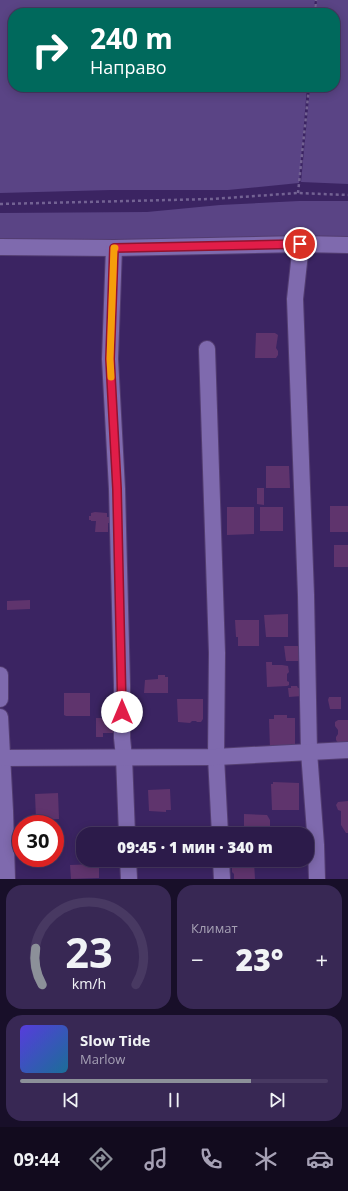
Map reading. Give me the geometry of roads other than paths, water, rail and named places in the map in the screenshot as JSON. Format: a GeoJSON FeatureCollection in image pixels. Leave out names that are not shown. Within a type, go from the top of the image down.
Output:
{"type":"FeatureCollection","features":[{"type":"Feature","properties":{"kind":"street"},"geometry":{"type":"LineString","coordinates":[[300,244],[295,299],[306,595],[309,752],[317,879]]}},
{"type":"Feature","properties":{"kind":"street"},"geometry":{"type":"LineString","coordinates":[[0,248],[114,248],[300,244],[348,245]]}},
{"type":"Feature","properties":{"kind":"street"},"geometry":{"type":"LineString","coordinates":[[114,248],[110,359],[117,489],[122,738],[127,827]]}},
{"type":"Feature","properties":{"kind":"street"},"geometry":{"type":"LineString","coordinates":[[207,349],[217,653],[216,757],[220,827]]}},
{"type":"Feature","properties":{"kind":"street"},"geometry":{"type":"LineString","coordinates":[[0,675],[0,699]]}},
{"type":"Feature","properties":{"kind":"street"},"geometry":{"type":"LineString","coordinates":[[0,717],[7,879]]}},
{"type":"Feature","properties":{"kind":"street"},"geometry":{"type":"LineString","coordinates":[[1,758],[111,756],[216,757],[348,750]]}},
{"type":"Feature","properties":{"kind":"street"},"geometry":{"type":"LineString","coordinates":[[128,867],[129,879]]}},
{"type":"Feature","properties":{"kind":"street"},"geometry":{"type":"LineString","coordinates":[[221,867],[222,879]]}}]}
